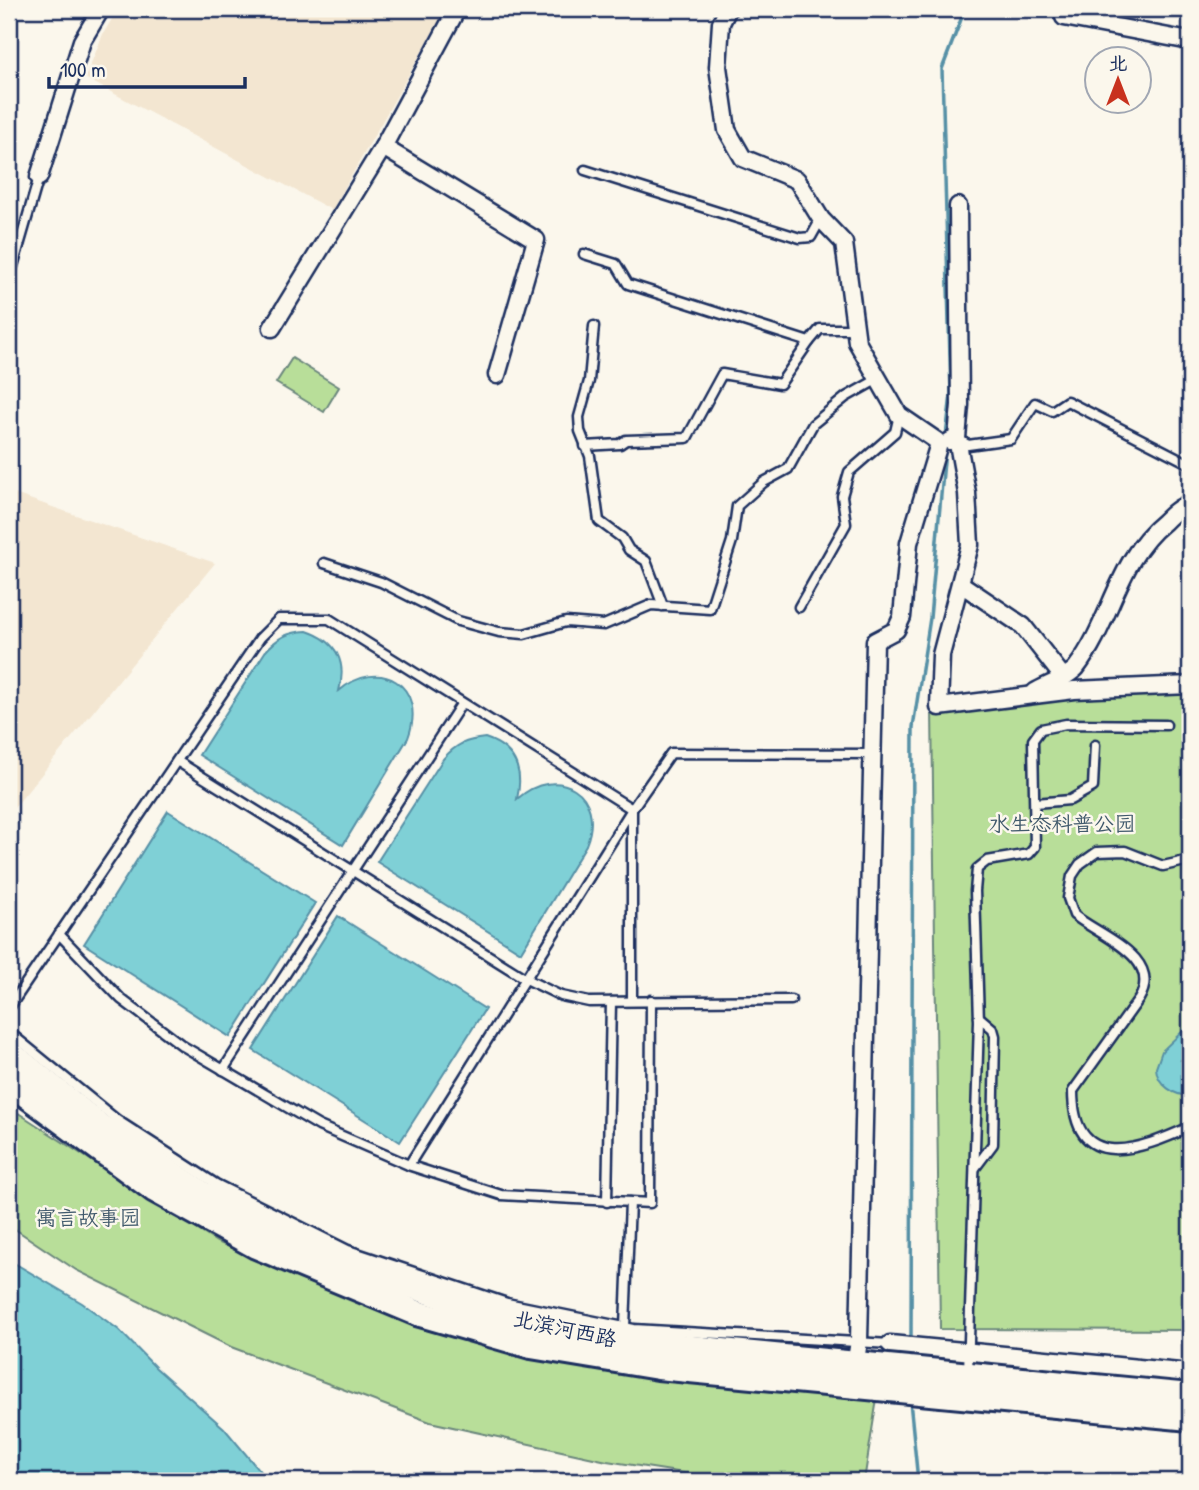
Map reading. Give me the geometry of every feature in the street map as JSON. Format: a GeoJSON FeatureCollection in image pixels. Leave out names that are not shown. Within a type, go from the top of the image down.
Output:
{"type":"FeatureCollection","features":[{"type":"Feature","properties":{"kind":"main road","name":"北滨河西路"},"geometry":{"type":"LineString","coordinates":[[9,1052],[101,1127],[203,1194],[338,1261],[501,1316],[630,1342],[1190,1396]]}},
{"type":"Feature","properties":{"kind":"main road","name":"北滨河西路"},"geometry":{"type":"LineString","coordinates":[[9,1082],[155,1190],[256,1246],[417,1313],[531,1346],[658,1367],[856,1364]]}},
{"type":"Feature","properties":{"kind":"main road","name":"北滨河西路"},"geometry":{"type":"LineString","coordinates":[[968,1374],[1190,1418]]}},
{"type":"Feature","properties":{"kind":"street"},"geometry":{"type":"LineString","coordinates":[[39,177],[82,41],[101,9]]}},
{"type":"Feature","properties":{"kind":"street"},"geometry":{"type":"LineString","coordinates":[[272,328],[383,147],[457,9]]}},
{"type":"Feature","properties":{"kind":"street"},"geometry":{"type":"LineString","coordinates":[[728,9],[720,23],[718,67],[727,130],[743,159],[797,180],[821,219],[844,243],[857,342],[899,415],[948,440],[967,493],[970,545],[941,655],[939,706],[1074,691],[1190,685]]}},
{"type":"Feature","properties":{"kind":"street"},"geometry":{"type":"LineString","coordinates":[[1065,9],[1064,17],[1190,41]]}},
{"type":"Feature","properties":{"kind":"street"},"geometry":{"type":"LineString","coordinates":[[383,147],[536,240],[497,375]]}},
{"type":"Feature","properties":{"kind":"street"},"geometry":{"type":"LineString","coordinates":[[856,1364],[875,641],[896,630],[902,617],[909,543],[938,447],[948,440],[960,405],[958,206]]}},
{"type":"Feature","properties":{"kind":"street"},"geometry":{"type":"LineString","coordinates":[[1027,696],[1074,670],[1098,631],[1125,567],[1149,534],[1182,506],[1190,504]]}},
{"type":"Feature","properties":{"kind":"street"},"geometry":{"type":"LineString","coordinates":[[961,584],[1023,626],[1063,677]]}},
{"type":"Feature","properties":{"kind":"street"},"geometry":{"type":"LineString","coordinates":[[890,1367],[968,1374],[1190,1373]]}},
{"type":"Feature","properties":{"kind":"lane"},"geometry":{"type":"LineString","coordinates":[[585,170],[800,238],[811,237],[821,219]]}},
{"type":"Feature","properties":{"kind":"lane"},"geometry":{"type":"LineString","coordinates":[[9,270],[12,270],[39,177]]}},
{"type":"Feature","properties":{"kind":"lane"},"geometry":{"type":"LineString","coordinates":[[584,254],[616,264],[628,284],[809,342]]}},
{"type":"Feature","properties":{"kind":"lane"},"geometry":{"type":"LineString","coordinates":[[594,326],[589,381],[579,417],[599,521],[622,538],[629,550],[646,561],[663,606]]}},
{"type":"Feature","properties":{"kind":"lane"},"geometry":{"type":"LineString","coordinates":[[585,446],[620,444],[626,440],[687,438],[722,374],[780,384],[820,329],[855,329]]}},
{"type":"Feature","properties":{"kind":"lane"},"geometry":{"type":"LineString","coordinates":[[324,563],[381,582],[458,621],[499,632],[524,634],[566,622],[604,625],[650,605],[710,610],[732,541],[737,506],[764,482],[788,469],[813,424],[846,397],[878,379]]}},
{"type":"Feature","properties":{"kind":"lane"},"geometry":{"type":"LineString","coordinates":[[948,440],[968,444],[1011,439],[1035,403],[1052,411],[1067,401],[1190,464]]}},
{"type":"Feature","properties":{"kind":"lane"},"geometry":{"type":"LineString","coordinates":[[799,607],[846,524],[842,496],[849,471],[895,432],[899,415]]}},
{"type":"Feature","properties":{"kind":"lane"},"geometry":{"type":"LineString","coordinates":[[9,1008],[260,638],[279,619],[329,619],[632,809]]}},
{"type":"Feature","properties":{"kind":"lane"},"geometry":{"type":"LineString","coordinates":[[223,1070],[462,703]]}},
{"type":"Feature","properties":{"kind":"lane"},"geometry":{"type":"LineString","coordinates":[[968,1374],[979,1017],[975,891],[977,869],[987,861],[1029,854],[1037,838],[1033,740],[1041,729],[1066,724],[1166,724]]}},
{"type":"Feature","properties":{"kind":"lane"},"geometry":{"type":"LineString","coordinates":[[1035,803],[1070,800],[1093,787],[1095,745]]}},
{"type":"Feature","properties":{"kind":"lane"},"geometry":{"type":"LineString","coordinates":[[409,1165],[632,809],[671,753],[872,754]]}},
{"type":"Feature","properties":{"kind":"lane"},"geometry":{"type":"LineString","coordinates":[[177,761],[526,978],[561,996],[589,1002],[791,1000]]}},
{"type":"Feature","properties":{"kind":"lane"},"geometry":{"type":"LineString","coordinates":[[632,809],[632,1001]]}},
{"type":"Feature","properties":{"kind":"lane"},"geometry":{"type":"LineString","coordinates":[[1190,860],[1163,866],[1125,851],[1097,852],[1075,870],[1068,890],[1074,915],[1132,956],[1144,972],[1145,983],[1139,999],[1073,1091],[1079,1126],[1093,1141],[1110,1150],[1124,1151],[1141,1148],[1190,1127]]}},
{"type":"Feature","properties":{"kind":"lane"},"geometry":{"type":"LineString","coordinates":[[59,934],[121,999],[183,1046],[223,1070],[318,1126],[409,1165],[501,1195],[650,1203],[651,1000]]}},
{"type":"Feature","properties":{"kind":"lane"},"geometry":{"type":"LineString","coordinates":[[607,1202],[611,1002]]}},
{"type":"Feature","properties":{"kind":"lane"},"geometry":{"type":"LineString","coordinates":[[975,1168],[993,1144],[995,1036],[993,1029],[979,1017]]}},
{"type":"Feature","properties":{"kind":"lane"},"geometry":{"type":"LineString","coordinates":[[9,1032],[117,1120],[216,1184],[348,1250],[507,1303],[625,1327],[856,1364],[890,1367]]}},
{"type":"Feature","properties":{"kind":"lane"},"geometry":{"type":"LineString","coordinates":[[625,1327],[630,1202]]}},
{"type":"Feature","properties":{"kind":"shaded area"},"geometry":{"type":"Polygon","coordinates":[[[118,9],[446,9],[332,210],[85,78],[103,34],[118,9]]]}},
{"type":"Feature","properties":{"kind":"shaded area"},"geometry":{"type":"Polygon","coordinates":[[[9,492],[215,563],[9,814],[9,492]]]}},
{"type":"Feature","properties":{"kind":"green space"},"geometry":{"type":"Polygon","coordinates":[[[292,358],[339,387],[324,412],[276,383],[292,358]]]}},
{"type":"Feature","properties":{"kind":"green space","name":"水生态科普公园"},"geometry":{"type":"Polygon","coordinates":[[[1190,688],[1190,1330],[940,1329],[932,708],[1190,688]]]}},
{"type":"Feature","properties":{"kind":"green space","name":"寓言故事园"},"geometry":{"type":"Polygon","coordinates":[[[9,1107],[217,1242],[494,1349],[693,1381],[877,1399],[864,1481],[735,1481],[607,1461],[430,1422],[231,1347],[76,1270],[9,1225],[9,1107]]]}},
{"type":"Feature","properties":{"kind":"water"},"geometry":{"type":"Polygon","coordinates":[[[307,631],[326,641],[337,654],[342,671],[339,691],[354,681],[369,676],[384,677],[396,681],[406,691],[411,703],[412,719],[408,738],[343,845],[199,755],[265,652],[284,636],[307,631]]]}},
{"type":"Feature","properties":{"kind":"water"},"geometry":{"type":"Polygon","coordinates":[[[485,738],[504,748],[515,761],[519,778],[517,799],[532,789],[548,784],[562,784],[574,789],[584,798],[590,811],[591,827],[586,845],[521,952],[377,862],[443,759],[462,744],[485,738]]]}},
{"type":"Feature","properties":{"kind":"water"},"geometry":{"type":"Polygon","coordinates":[[[168,811],[315,903],[230,1037],[84,944],[168,811]]]}},
{"type":"Feature","properties":{"kind":"water"},"geometry":{"type":"Polygon","coordinates":[[[338,916],[485,1009],[400,1142],[253,1050],[338,916]]]}},
{"type":"Feature","properties":{"kind":"water"},"geometry":{"type":"Polygon","coordinates":[[[1190,1024],[1190,1052],[1181,1060],[1190,1064],[1190,1096],[1178,1094],[1163,1084],[1156,1068],[1162,1051],[1190,1024]]]}},
{"type":"Feature","properties":{"kind":"water"},"geometry":{"type":"Polygon","coordinates":[[[9,1260],[82,1303],[119,1330],[156,1368],[224,1428],[268,1481],[9,1481],[9,1260]]]}},
{"type":"Feature","properties":{"kind":"waterway"},"geometry":{"type":"LineString","coordinates":[[946,436],[951,395],[942,69],[965,9]]}},
{"type":"Feature","properties":{"kind":"waterway"},"geometry":{"type":"LineString","coordinates":[[911,1340],[913,727],[930,618],[945,450]]}},
{"type":"Feature","properties":{"kind":"waterway"},"geometry":{"type":"LineString","coordinates":[[910,1401],[918,1481]]}}]}
